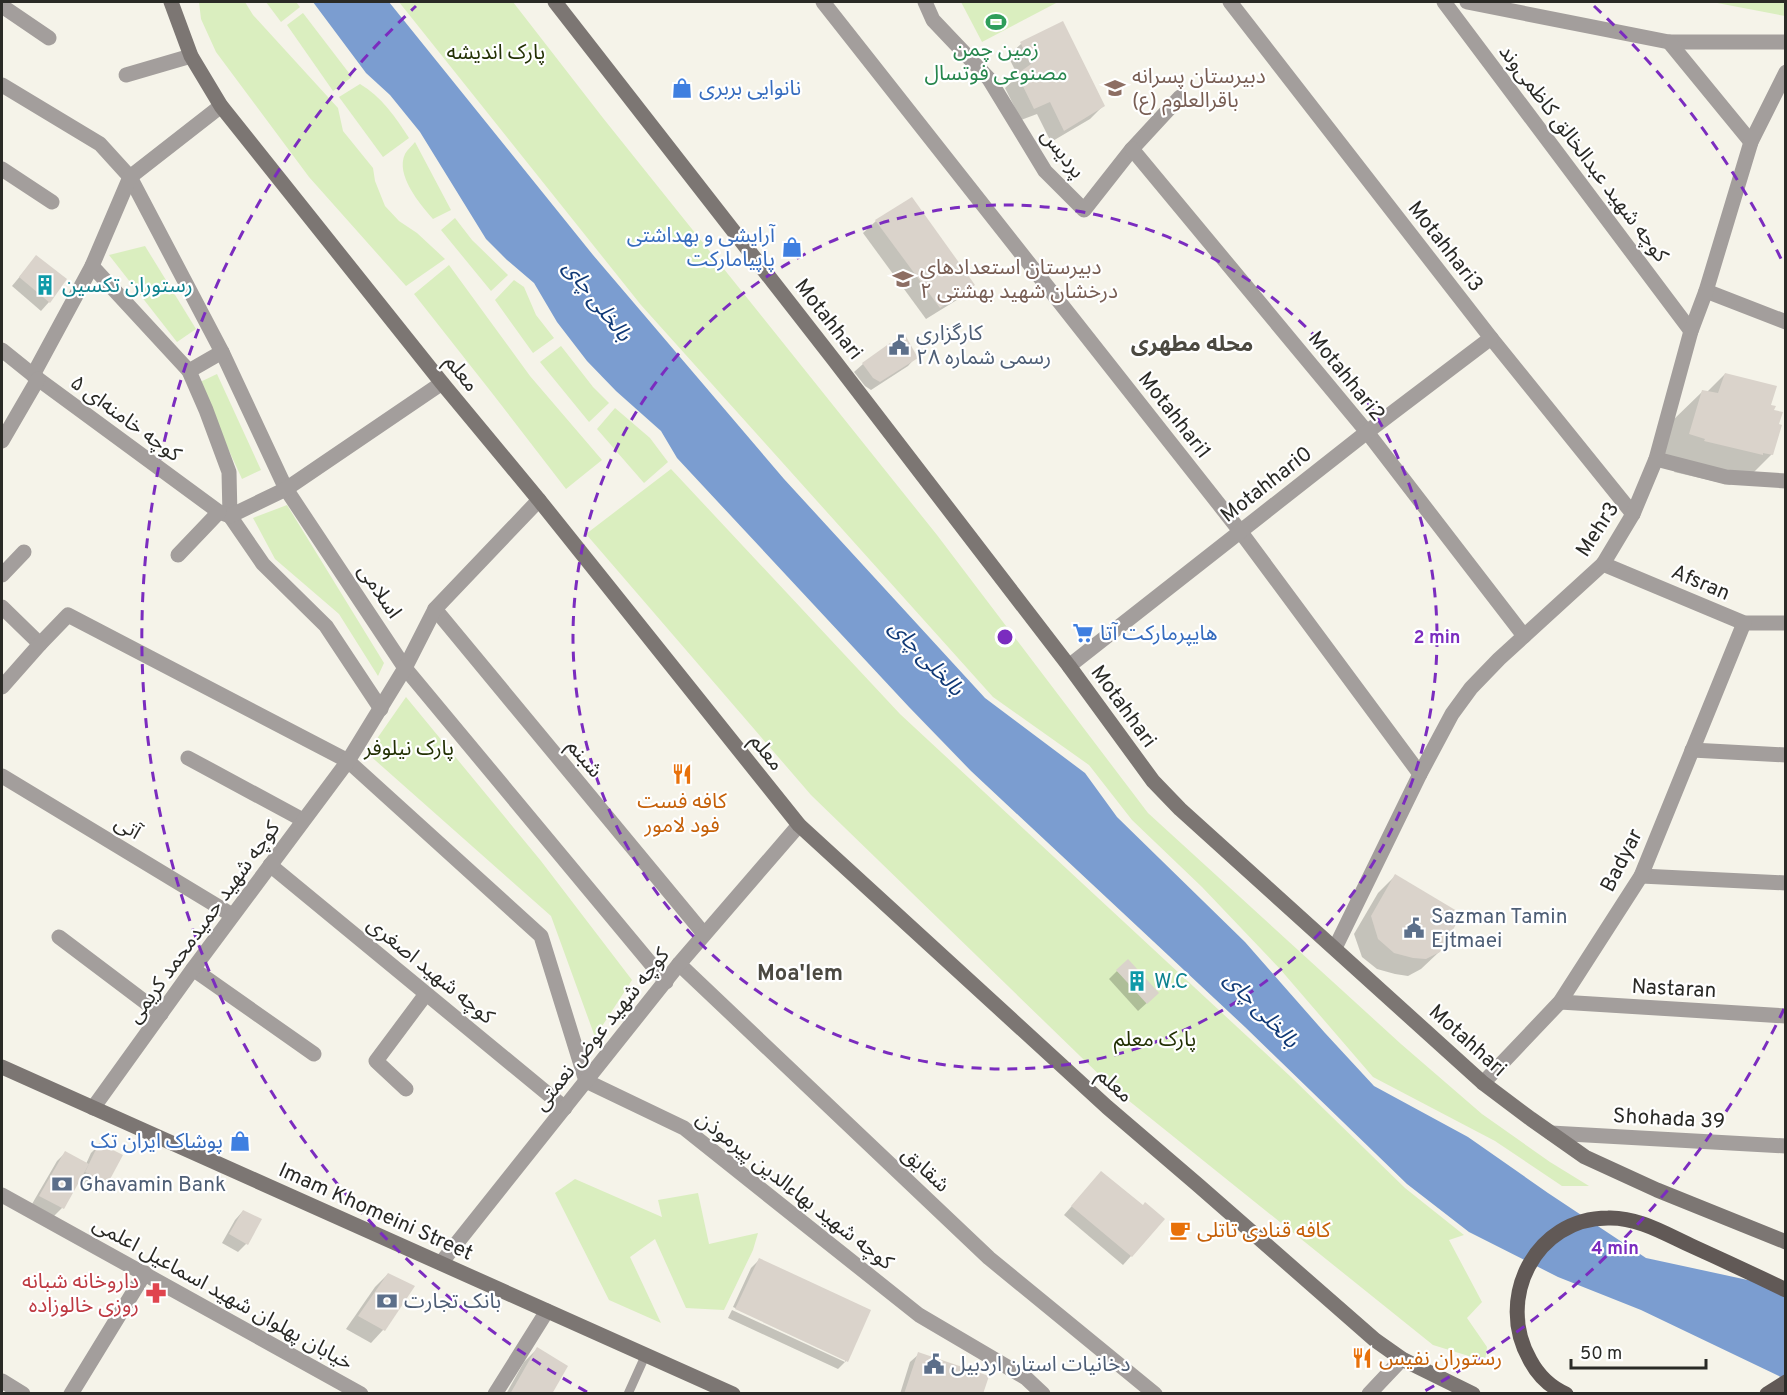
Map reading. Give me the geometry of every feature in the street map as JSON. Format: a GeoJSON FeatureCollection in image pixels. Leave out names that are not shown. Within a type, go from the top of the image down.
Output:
{"type":"FeatureCollection","features":[{"type":"Feature","properties":{"kind":"main road","name":"معلم"},"geometry":{"type":"LineString","coordinates":[[171,2],[191,56],[221,106],[799,825],[1107,1107],[1375,1340],[1402,1359],[1473,1394]]}},
{"type":"Feature","properties":{"kind":"main road","name":"Motahhari"},"geometry":{"type":"LineString","coordinates":[[555,2],[1069,666],[1153,781],[1180,809],[1483,1083],[1551,1133],[1585,1157],[1620,1174],[1785,1242]]}},
{"type":"Feature","properties":{"kind":"main road","name":"Imam Khomeini Street"},"geometry":{"type":"LineString","coordinates":[[2,1067],[646,1354],[705,1388],[734,1394]]}},
{"type":"Feature","properties":{"kind":"main road"},"geometry":{"type":"LineString","coordinates":[[1566,1394],[1551,1385],[1532,1365],[1520,1339],[1516,1309],[1521,1281],[1537,1253],[1548,1241],[1576,1224],[1608,1218],[1639,1222],[1785,1290]]}},
{"type":"Feature","properties":{"kind":"main road"},"geometry":{"type":"LineString","coordinates":[[1767,1394],[1785,1382]]}},
{"type":"Feature","properties":{"kind":"main road"},"geometry":{"type":"LineString","coordinates":[[1774,1394],[1785,1382]]}},
{"type":"Feature","properties":{"kind":"street","name":"Motahhari1"},"geometry":{"type":"LineString","coordinates":[[823,2],[1239,531],[1420,774]]}},
{"type":"Feature","properties":{"kind":"street","name":"پردیس"},"geometry":{"type":"LineString","coordinates":[[925,2],[933,20],[989,79],[1045,171],[1084,210],[1132,149],[1180,97]]}},
{"type":"Feature","properties":{"kind":"street","name":"Motahhari3"},"geometry":{"type":"LineString","coordinates":[[1230,2],[1491,338],[1633,514]]}},
{"type":"Feature","properties":{"kind":"street","name":"کوچه شهید عبدالخالق کاظمی‌وند"},"geometry":{"type":"LineString","coordinates":[[1444,2],[1691,331]]}},
{"type":"Feature","properties":{"kind":"street"},"geometry":{"type":"LineString","coordinates":[[1467,2],[1669,42],[1785,42]]}},
{"type":"Feature","properties":{"kind":"street"},"geometry":{"type":"LineString","coordinates":[[2,6],[49,38]]}},
{"type":"Feature","properties":{"kind":"street"},"geometry":{"type":"LineString","coordinates":[[1669,42],[1751,142]]}},
{"type":"Feature","properties":{"kind":"street"},"geometry":{"type":"LineString","coordinates":[[126,75],[191,56]]}},
{"type":"Feature","properties":{"kind":"street","name":"Mehr3"},"geometry":{"type":"LineString","coordinates":[[1335,948],[1452,714],[1471,688],[1603,564],[1633,514],[1656,459],[1691,331],[1706,291],[1751,142],[1785,72]]}},
{"type":"Feature","properties":{"kind":"street","name":"اسلامی"},"geometry":{"type":"LineString","coordinates":[[2,85],[100,144],[130,177],[222,352],[286,489],[405,668],[666,982]]}},
{"type":"Feature","properties":{"kind":"street"},"geometry":{"type":"LineString","coordinates":[[2,441],[92,266],[130,177],[221,106]]}},
{"type":"Feature","properties":{"kind":"street","name":"Motahhari2"},"geometry":{"type":"LineString","coordinates":[[1132,149],[1367,432],[1524,636]]}},
{"type":"Feature","properties":{"kind":"street"},"geometry":{"type":"LineString","coordinates":[[2,169],[52,202]]}},
{"type":"Feature","properties":{"kind":"street"},"geometry":{"type":"LineString","coordinates":[[92,266],[189,371],[229,472],[224,514],[263,564],[326,626],[381,709]]}},
{"type":"Feature","properties":{"kind":"street"},"geometry":{"type":"LineString","coordinates":[[1706,291],[1785,322]]}},
{"type":"Feature","properties":{"kind":"street","name":"Motahhari0"},"geometry":{"type":"LineString","coordinates":[[1069,666],[1239,531],[1491,338]]}},
{"type":"Feature","properties":{"kind":"street","name":"کوچه خامنه‌ای ۵"},"geometry":{"type":"LineString","coordinates":[[2,350],[35,377],[224,514]]}},
{"type":"Feature","properties":{"kind":"street"},"geometry":{"type":"LineString","coordinates":[[189,371],[222,352]]}},
{"type":"Feature","properties":{"kind":"street"},"geometry":{"type":"LineString","coordinates":[[178,555],[224,514],[286,489],[442,383]]}},
{"type":"Feature","properties":{"kind":"street"},"geometry":{"type":"LineString","coordinates":[[1656,459],[1726,477],[1785,481]]}},
{"type":"Feature","properties":{"kind":"street","name":"کوچه شهید حمیدمحمد کریمی"},"geometry":{"type":"LineString","coordinates":[[93,1108],[232,915],[348,761],[405,668],[435,609],[539,500]]}},
{"type":"Feature","properties":{"kind":"street"},"geometry":{"type":"LineString","coordinates":[[2,575],[24,552]]}},
{"type":"Feature","properties":{"kind":"street","name":"Afsran"},"geometry":{"type":"LineString","coordinates":[[1603,564],[1744,623],[1785,623]]}},
{"type":"Feature","properties":{"kind":"street"},"geometry":{"type":"LineString","coordinates":[[2,607],[40,644]]}},
{"type":"Feature","properties":{"kind":"street","name":"شبنم"},"geometry":{"type":"LineString","coordinates":[[435,609],[704,934]]}},
{"type":"Feature","properties":{"kind":"street"},"geometry":{"type":"LineString","coordinates":[[2,687],[68,615],[348,761],[540,936],[586,1081]]}},
{"type":"Feature","properties":{"kind":"street","name":"Badyar"},"geometry":{"type":"LineString","coordinates":[[1483,1083],[1560,1002],[1641,876],[1744,623]]}},
{"type":"Feature","properties":{"kind":"street"},"geometry":{"type":"LineString","coordinates":[[1692,750],[1785,755]]}},
{"type":"Feature","properties":{"kind":"street"},"geometry":{"type":"LineString","coordinates":[[189,758],[303,820]]}},
{"type":"Feature","properties":{"kind":"street","name":"آتی"},"geometry":{"type":"LineString","coordinates":[[2,776],[232,915]]}},
{"type":"Feature","properties":{"kind":"street","name":"کوچه شهید عوض نعمتی"},"geometry":{"type":"LineString","coordinates":[[441,1263],[679,964],[799,825]]}},
{"type":"Feature","properties":{"kind":"street","name":"کوچه شهید اصغری"},"geometry":{"type":"LineString","coordinates":[[270,865],[565,1108]]}},
{"type":"Feature","properties":{"kind":"street"},"geometry":{"type":"LineString","coordinates":[[1641,876],[1785,883]]}},
{"type":"Feature","properties":{"kind":"street"},"geometry":{"type":"LineString","coordinates":[[59,937],[161,1014]]}},
{"type":"Feature","properties":{"kind":"street","name":"شقایق"},"geometry":{"type":"LineString","coordinates":[[679,964],[989,1258],[1155,1394]]}},
{"type":"Feature","properties":{"kind":"street"},"geometry":{"type":"LineString","coordinates":[[193,969],[314,1054]]}},
{"type":"Feature","properties":{"kind":"street"},"geometry":{"type":"LineString","coordinates":[[406,1089],[376,1060],[426,993]]}},
{"type":"Feature","properties":{"kind":"street","name":"Nastaran"},"geometry":{"type":"LineString","coordinates":[[1560,1002],[1785,1016]]}},
{"type":"Feature","properties":{"kind":"street","name":"کوچه شهید بهاءالدین پیرموذن"},"geometry":{"type":"LineString","coordinates":[[586,1081],[684,1128],[919,1315],[1026,1378],[1043,1394]]}},
{"type":"Feature","properties":{"kind":"street","name":"Shohada 39"},"geometry":{"type":"LineString","coordinates":[[1551,1133],[1785,1146]]}},
{"type":"Feature","properties":{"kind":"street","name":"خیابان پهلوان شهید اسماعیل اعلمی"},"geometry":{"type":"LineString","coordinates":[[2,1195],[361,1394]]}},
{"type":"Feature","properties":{"kind":"street"},"geometry":{"type":"LineString","coordinates":[[71,1394],[145,1273]]}},
{"type":"Feature","properties":{"kind":"street"},"geometry":{"type":"LineString","coordinates":[[495,1394],[547,1311]]}},
{"type":"Feature","properties":{"kind":"street"},"geometry":{"type":"LineString","coordinates":[[1369,1394],[1402,1359]]}},
{"type":"Feature","properties":{"kind":"street"},"geometry":{"type":"LineString","coordinates":[[2,1381],[23,1394]]}},
{"type":"Feature","properties":{"kind":"lane"},"geometry":{"type":"LineString","coordinates":[[628,1394],[646,1354]]}},
{"type":"Feature","properties":{"kind":"green space"},"geometry":{"type":"Polygon","coordinates":[[[199,2],[245,2],[253,15],[338,108],[343,131],[373,168],[375,181],[385,206],[399,221],[417,233],[445,259],[406,286],[309,177],[216,52],[201,19],[199,2]]]}},
{"type":"Feature","properties":{"kind":"green space"},"geometry":{"type":"Polygon","coordinates":[[[266,2],[296,2],[300,7],[281,22],[266,2]]]}},
{"type":"Feature","properties":{"kind":"green space","name":"پارک اندیشه"},"geometry":{"type":"Polygon","coordinates":[[[399,2],[513,2],[937,535],[1148,813],[1401,1044],[1482,1114],[1550,1162],[1589,1186],[1562,1186],[1495,1141],[1373,1077],[1280,969],[1202,887],[1132,820],[1089,765],[993,697],[641,305],[399,2]]]}},
{"type":"Feature","properties":{"kind":"green space","name":"زمین چمن مصنوعی فوتسال"},"geometry":{"type":"Polygon","coordinates":[[[961,2],[1058,2],[982,42],[961,2]]]}},
{"type":"Feature","properties":{"kind":"green space"},"geometry":{"type":"Polygon","coordinates":[[[1712,2],[1785,2],[1785,16],[1712,2]]]}},
{"type":"Feature","properties":{"kind":"green space"},"geometry":{"type":"Polygon","coordinates":[[[303,13],[352,77],[333,91],[287,25],[303,13]]]}},
{"type":"Feature","properties":{"kind":"green space"},"geometry":{"type":"Polygon","coordinates":[[[360,84],[381,101],[409,138],[383,157],[339,97],[360,84]]]}},
{"type":"Feature","properties":{"kind":"green space"},"geometry":{"type":"Polygon","coordinates":[[[415,142],[451,210],[433,219],[410,189],[403,171],[405,154],[415,142]]]}},
{"type":"Feature","properties":{"kind":"green space"},"geometry":{"type":"Polygon","coordinates":[[[455,218],[472,240],[508,275],[491,291],[441,230],[455,218]]]}},
{"type":"Feature","properties":{"kind":"green space"},"geometry":{"type":"Polygon","coordinates":[[[145,246],[196,329],[177,342],[109,255],[145,246]]]}},
{"type":"Feature","properties":{"kind":"green space"},"geometry":{"type":"Polygon","coordinates":[[[449,265],[530,376],[602,460],[566,489],[414,294],[449,265]]]}},
{"type":"Feature","properties":{"kind":"green space"},"geometry":{"type":"Polygon","coordinates":[[[514,280],[524,287],[536,315],[554,338],[533,353],[495,300],[514,280]]]}},
{"type":"Feature","properties":{"kind":"green space"},"geometry":{"type":"Polygon","coordinates":[[[561,346],[593,387],[609,403],[589,422],[540,362],[561,346]]]}},
{"type":"Feature","properties":{"kind":"green space"},"geometry":{"type":"Polygon","coordinates":[[[217,374],[261,470],[242,479],[198,383],[217,374]]]}},
{"type":"Feature","properties":{"kind":"green space"},"geometry":{"type":"Polygon","coordinates":[[[615,408],[650,438],[668,462],[644,483],[597,429],[615,408]]]}},
{"type":"Feature","properties":{"kind":"green space","name":"پارک معلم"},"geometry":{"type":"Polygon","coordinates":[[[671,469],[900,714],[1291,1077],[1405,1188],[1464,1235],[1449,1240],[1482,1302],[1467,1318],[1487,1347],[1485,1361],[1433,1345],[1113,1088],[811,795],[586,534],[671,469]]]}},
{"type":"Feature","properties":{"kind":"green space","name":"پارک نیلوفر"},"geometry":{"type":"Polygon","coordinates":[[[287,505],[384,663],[378,676],[339,614],[275,559],[253,518],[287,505]]]}},
{"type":"Feature","properties":{"kind":"green space","name":"پارک نیلوفر"},"geometry":{"type":"Polygon","coordinates":[[[406,697],[541,861],[632,980],[595,1037],[551,916],[367,753],[406,697]]]}},
{"type":"Feature","properties":{"kind":"green space"},"geometry":{"type":"Polygon","coordinates":[[[575,1179],[662,1217],[658,1200],[698,1193],[709,1244],[758,1233],[753,1250],[724,1310],[686,1308],[655,1239],[630,1257],[661,1323],[609,1300],[555,1193],[575,1179]]]}},
{"type":"Feature","properties":{"kind":"water","name":"بالخلی چای"},"geometry":{"type":"Polygon","coordinates":[[[313,2],[389,2],[593,255],[784,479],[985,698],[1085,773],[1117,817],[1245,942],[1374,1086],[1468,1137],[1646,1258],[1785,1288],[1785,1379],[1641,1310],[1558,1277],[1469,1232],[1407,1184],[1245,1027],[971,771],[677,458],[661,431],[616,391],[587,361],[557,322],[534,283],[486,239],[420,132],[390,95],[366,73],[313,2]]]}},
{"type":"Feature","properties":{"kind":"building"},"geometry":{"type":"Polygon","coordinates":[[[1063,21],[1105,106],[1064,131],[1050,102],[1034,109],[1017,74],[1031,64],[1020,42],[1063,21]]]}},
{"type":"Feature","properties":{"kind":"building"},"geometry":{"type":"Polygon","coordinates":[[[912,197],[975,285],[940,308],[875,220],[912,197]]]}},
{"type":"Feature","properties":{"kind":"building","name":"رستوران تکسین"},"geometry":{"type":"Polygon","coordinates":[[[36,255],[67,279],[50,303],[19,277],[36,255]]]}},
{"type":"Feature","properties":{"kind":"building","name":"کارگزاری رسمی شماره ۲۸"},"geometry":{"type":"Polygon","coordinates":[[[904,333],[918,358],[880,382],[873,378],[862,363],[904,333]]]}},
{"type":"Feature","properties":{"kind":"building"},"geometry":{"type":"Polygon","coordinates":[[[1725,373],[1777,386],[1771,405],[1776,406],[1774,410],[1783,412],[1779,424],[1782,425],[1773,455],[1763,453],[1763,455],[1704,441],[1705,439],[1689,434],[1702,390],[1718,393],[1725,373]]]}},
{"type":"Feature","properties":{"kind":"building","name":"Sazman Tamin Ejtmaei"},"geometry":{"type":"Polygon","coordinates":[[[1395,874],[1462,914],[1440,952],[1426,959],[1394,953],[1378,939],[1371,916],[1395,874]]]}},
{"type":"Feature","properties":{"kind":"building","name":"W.C"},"geometry":{"type":"Polygon","coordinates":[[[1128,959],[1159,993],[1147,1004],[1116,970],[1128,959]]]}},
{"type":"Feature","properties":{"kind":"building"},"geometry":{"type":"Polygon","coordinates":[[[99,1143],[123,1155],[108,1183],[85,1172],[99,1143]]]}},
{"type":"Feature","properties":{"kind":"building","name":"Ghavamin Bank"},"geometry":{"type":"Polygon","coordinates":[[[65,1151],[89,1164],[64,1209],[39,1196],[65,1151]]]}},
{"type":"Feature","properties":{"kind":"building"},"geometry":{"type":"Polygon","coordinates":[[[1101,1171],[1143,1205],[1145,1202],[1165,1219],[1132,1257],[1071,1206],[1101,1171]]]}},
{"type":"Feature","properties":{"kind":"building"},"geometry":{"type":"Polygon","coordinates":[[[243,1210],[262,1219],[248,1245],[229,1234],[243,1210]]]}},
{"type":"Feature","properties":{"kind":"building"},"geometry":{"type":"Polygon","coordinates":[[[759,1258],[871,1310],[848,1362],[735,1309],[759,1258]]]}},
{"type":"Feature","properties":{"kind":"building","name":"بانک تجارت"},"geometry":{"type":"Polygon","coordinates":[[[388,1273],[415,1286],[385,1331],[358,1316],[388,1273]]]}},
{"type":"Feature","properties":{"kind":"building"},"geometry":{"type":"Polygon","coordinates":[[[537,1347],[568,1366],[552,1394],[510,1394],[537,1347]]]}},
{"type":"Feature","properties":{"kind":"building","name":"دخانیات استان اردبیل"},"geometry":{"type":"Polygon","coordinates":[[[918,1352],[989,1376],[983,1394],[904,1394],[918,1352]]]}},
{"type":"Feature","properties":{"kind":"place","name":"زمین چمن مصنوعی فوتسال"},"geometry":{"type":"Point","coordinates":[996,22]}},
{"type":"Feature","properties":{"kind":"place","name":"نانوایی بربری"},"geometry":{"type":"Point","coordinates":[682,88]}},
{"type":"Feature","properties":{"kind":"place","name":"دبیرستان پسرانه باقرالعلوم (ع)"},"geometry":{"type":"Point","coordinates":[1115,88]}},
{"type":"Feature","properties":{"kind":"place","name":"آرایشی و بهداشتی پاپیامارکت"},"geometry":{"type":"Point","coordinates":[792,247]}},
{"type":"Feature","properties":{"kind":"place","name":"دبیرستان استعدادهای درخشان شهید بهشتی ۲"},"geometry":{"type":"Point","coordinates":[903,279]}},
{"type":"Feature","properties":{"kind":"place","name":"رستوران تکسین"},"geometry":{"type":"Point","coordinates":[45,285]}},
{"type":"Feature","properties":{"kind":"place","name":"کارگزاری رسمی شماره ۲۸"},"geometry":{"type":"Point","coordinates":[899,345]}},
{"type":"Feature","properties":{"kind":"place","name":"هایپرمارکت آتا"},"geometry":{"type":"Point","coordinates":[1083,633]}},
{"type":"Feature","properties":{"kind":"place","name":"کافه فست فود لامور"},"geometry":{"type":"Point","coordinates":[682,774]}},
{"type":"Feature","properties":{"kind":"place","name":"Sazman Tamin Ejtmaei"},"geometry":{"type":"Point","coordinates":[1414,928]}},
{"type":"Feature","properties":{"kind":"place","name":"W.C"},"geometry":{"type":"Point","coordinates":[1137,981]}},
{"type":"Feature","properties":{"kind":"place","name":"پوشاک ایران تک"},"geometry":{"type":"Point","coordinates":[240,1141]}},
{"type":"Feature","properties":{"kind":"place","name":"Ghavamin Bank"},"geometry":{"type":"Point","coordinates":[62,1184]}},
{"type":"Feature","properties":{"kind":"place","name":"کافه قنادی تاتلی"},"geometry":{"type":"Point","coordinates":[1180,1230]}},
{"type":"Feature","properties":{"kind":"place","name":"داروخانه شبانه روزی خالوزاده"},"geometry":{"type":"Point","coordinates":[156,1293]}},
{"type":"Feature","properties":{"kind":"place","name":"بانک تجارت"},"geometry":{"type":"Point","coordinates":[387,1301]}},
{"type":"Feature","properties":{"kind":"place","name":"رستوران نفیس"},"geometry":{"type":"Point","coordinates":[1362,1358]}},
{"type":"Feature","properties":{"kind":"place","name":"دخانیات استان اردبیل"},"geometry":{"type":"Point","coordinates":[934,1364]}},
{"type":"Feature","properties":{"kind":"district","name":"محله مطهری"},"geometry":{"type":"Point","coordinates":[1192,343]}},
{"type":"Feature","properties":{"kind":"district","name":"Moa'lem"},"geometry":{"type":"Point","coordinates":[800,972]}}]}
